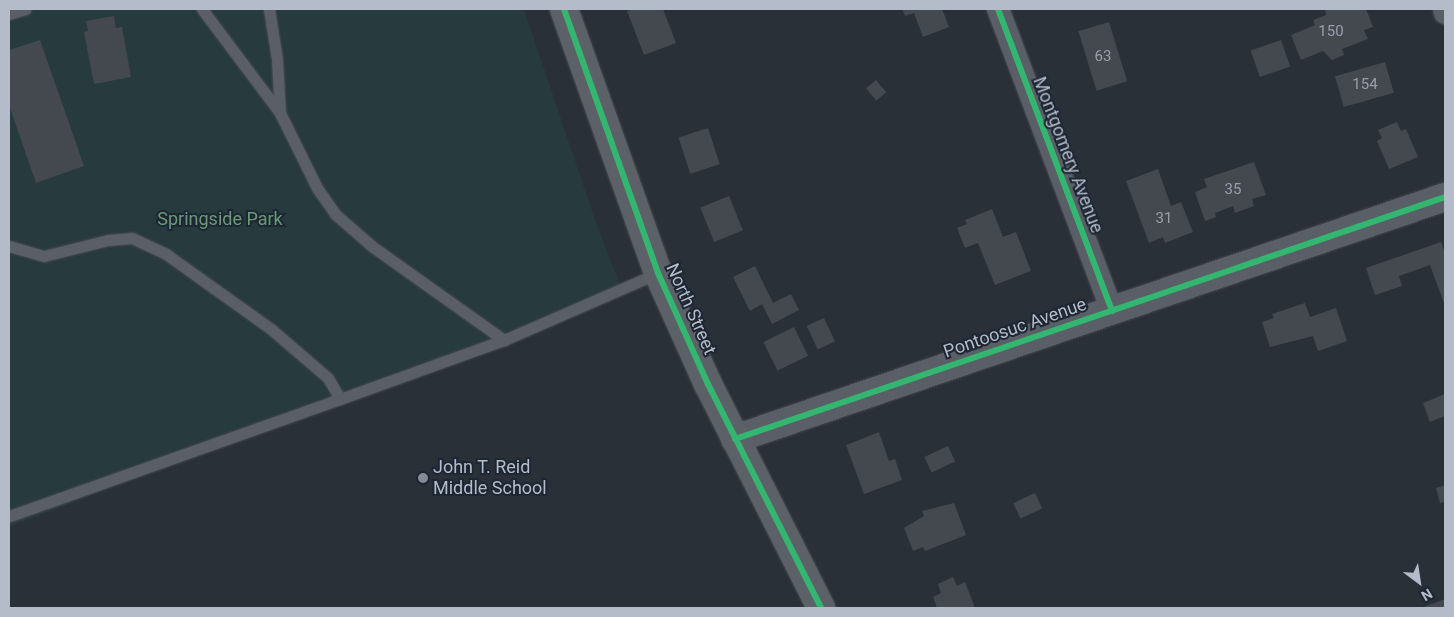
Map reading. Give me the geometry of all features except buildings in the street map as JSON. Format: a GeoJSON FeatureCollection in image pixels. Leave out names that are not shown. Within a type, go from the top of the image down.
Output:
{"type":"FeatureCollection","features":[{"type":"Feature","properties":{"kind":"main road","name":"North Street"},"geometry":{"type":"LineString","coordinates":[[564,9],[658,273],[735,439],[821,608]]}},
{"type":"Feature","properties":{"kind":"street","name":"Montgomery Avenue"},"geometry":{"type":"LineString","coordinates":[[998,9],[1112,311]]}},
{"type":"Feature","properties":{"kind":"street"},"geometry":{"type":"LineString","coordinates":[[1444,9],[1445,13]]}},
{"type":"Feature","properties":{"kind":"street","name":"Pontoosuc Avenue"},"geometry":{"type":"LineString","coordinates":[[735,439],[1445,197]]}},
{"type":"Feature","properties":{"kind":"lane"},"geometry":{"type":"LineString","coordinates":[[9,14],[25,9]]}},
{"type":"Feature","properties":{"kind":"lane"},"geometry":{"type":"LineString","coordinates":[[205,9],[280,113],[317,188],[335,214],[373,247],[504,340]]}},
{"type":"Feature","properties":{"kind":"lane"},"geometry":{"type":"LineString","coordinates":[[269,9],[277,59],[280,113]]}},
{"type":"Feature","properties":{"kind":"lane"},"geometry":{"type":"LineString","coordinates":[[9,246],[44,256],[108,240],[132,238],[166,254],[271,329],[328,378],[340,399]]}},
{"type":"Feature","properties":{"kind":"lane"},"geometry":{"type":"LineString","coordinates":[[9,516],[504,340],[658,273]]}},
{"type":"Feature","properties":{"kind":"green space","name":"Springside Park"},"geometry":{"type":"Polygon","coordinates":[[[9,9],[524,9],[595,220],[622,290],[9,527],[9,9]]]}},
{"type":"Feature","properties":{"kind":"cycle path"},"geometry":{"type":"LineString","coordinates":[[564,9],[658,273],[708,384],[821,608]]}},
{"type":"Feature","properties":{"kind":"cycle path"},"geometry":{"type":"LineString","coordinates":[[998,9],[1112,311]]}},
{"type":"Feature","properties":{"kind":"cycle path"},"geometry":{"type":"LineString","coordinates":[[735,439],[1445,197]]}},
{"type":"Feature","properties":{"kind":"place","name":"John T. Reid Middle School"},"geometry":{"type":"Point","coordinates":[423,478]}}]}
